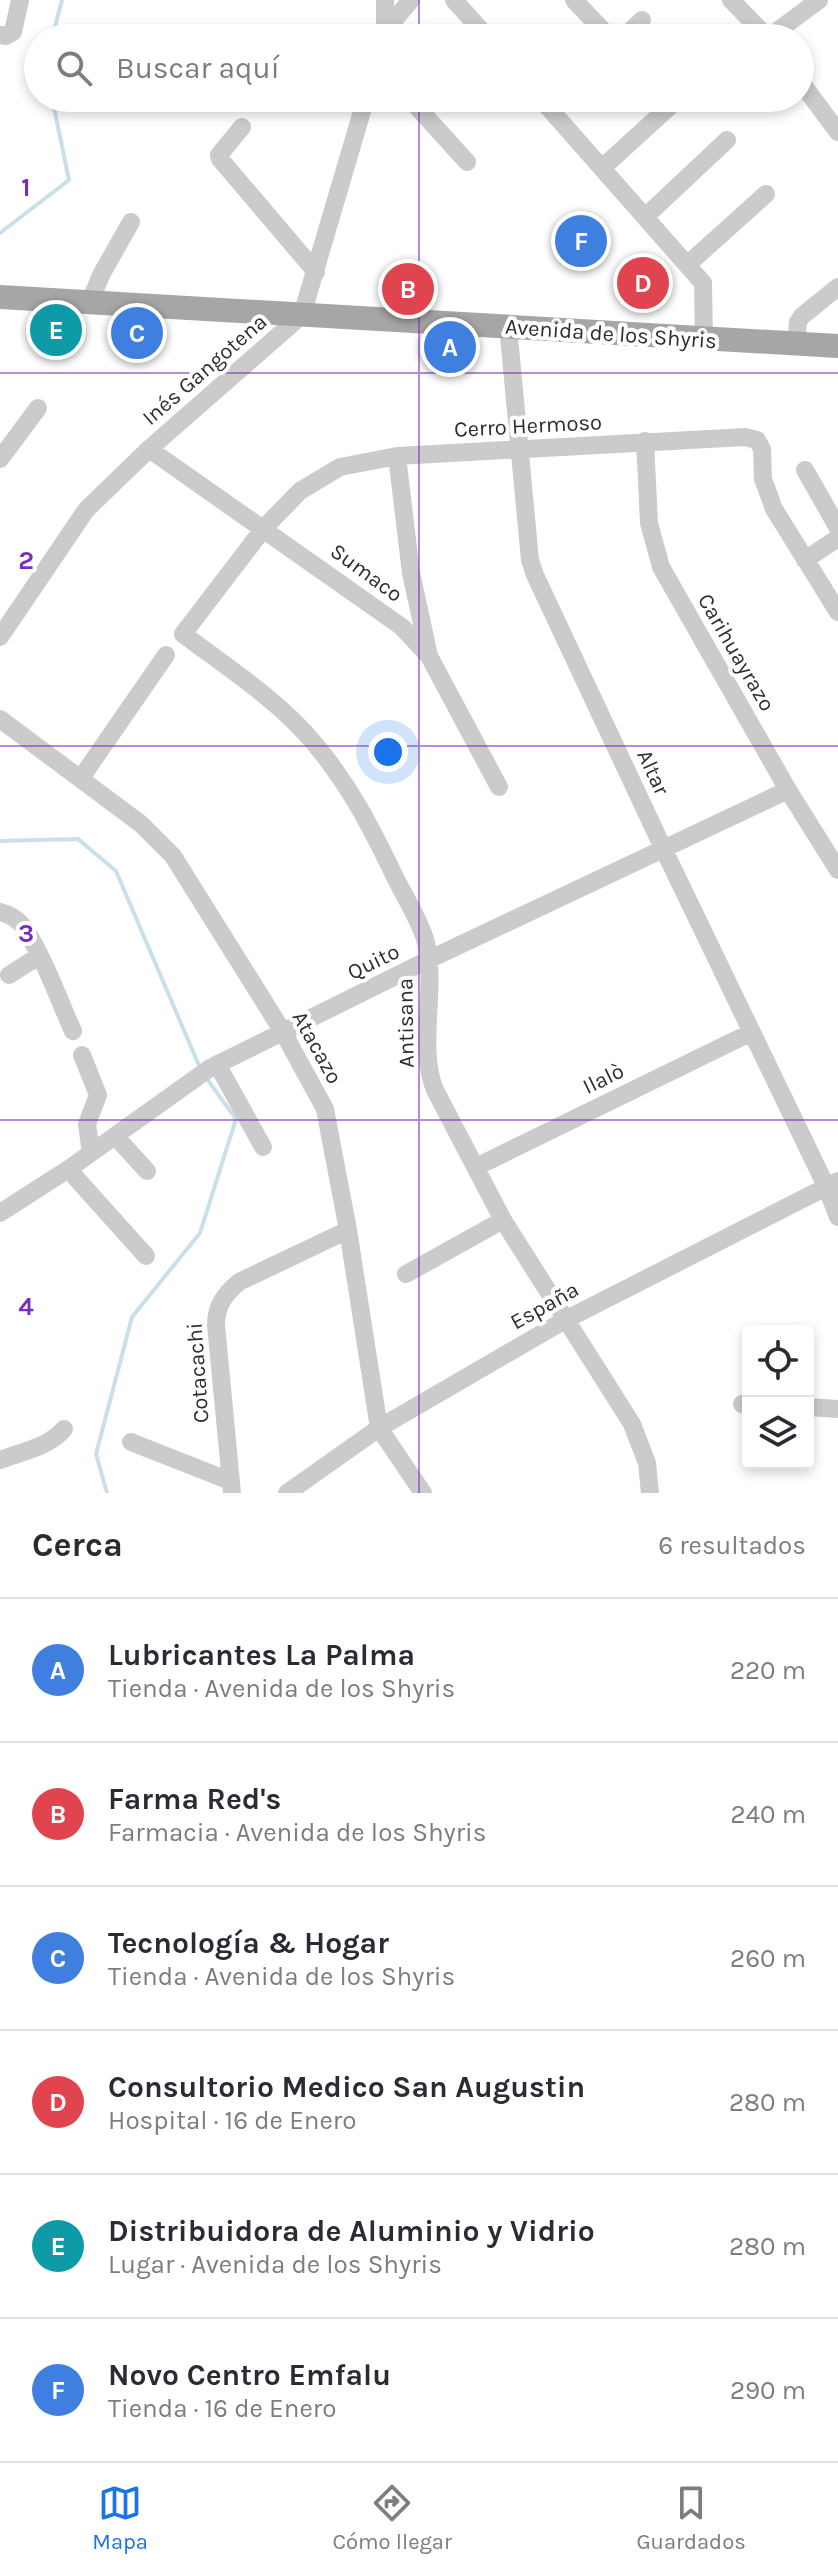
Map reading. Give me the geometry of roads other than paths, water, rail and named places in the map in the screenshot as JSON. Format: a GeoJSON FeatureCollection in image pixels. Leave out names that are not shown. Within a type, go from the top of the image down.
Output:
{"type":"FeatureCollection","features":[{"type":"Feature","properties":{"kind":"main road","name":"Avenida de los Shyris"},"geometry":{"type":"LineString","coordinates":[[0,297],[838,346]]}},
{"type":"Feature","properties":{"kind":"street"},"geometry":{"type":"LineString","coordinates":[[6,33],[20,0]]}},
{"type":"Feature","properties":{"kind":"street"},"geometry":{"type":"LineString","coordinates":[[384,24],[385,0]]}},
{"type":"Feature","properties":{"kind":"street"},"geometry":{"type":"LineString","coordinates":[[392,24],[411,0]]}},
{"type":"Feature","properties":{"kind":"street"},"geometry":{"type":"LineString","coordinates":[[454,0],[475,24]]}},
{"type":"Feature","properties":{"kind":"street"},"geometry":{"type":"LineString","coordinates":[[574,0],[597,24]]}},
{"type":"Feature","properties":{"kind":"street"},"geometry":{"type":"LineString","coordinates":[[731,0],[754,24]]}},
{"type":"Feature","properties":{"kind":"street"},"geometry":{"type":"LineString","coordinates":[[787,24],[819,0]]}},
{"type":"Feature","properties":{"kind":"street"},"geometry":{"type":"LineString","coordinates":[[638,24],[642,20]]}},
{"type":"Feature","properties":{"kind":"street"},"geometry":{"type":"LineString","coordinates":[[814,100],[838,132]]}},
{"type":"Feature","properties":{"kind":"street"},"geometry":{"type":"LineString","coordinates":[[302,315],[362,112]]}},
{"type":"Feature","properties":{"kind":"street"},"geometry":{"type":"LineString","coordinates":[[422,112],[467,162]]}},
{"type":"Feature","properties":{"kind":"street"},"geometry":{"type":"LineString","coordinates":[[552,112],[703,283],[704,340]]}},
{"type":"Feature","properties":{"kind":"street"},"geometry":{"type":"LineString","coordinates":[[602,168],[664,112]]}},
{"type":"Feature","properties":{"kind":"street"},"geometry":{"type":"LineString","coordinates":[[242,127],[219,155],[220,159],[316,272]]}},
{"type":"Feature","properties":{"kind":"street"},"geometry":{"type":"LineString","coordinates":[[645,217],[727,140]]}},
{"type":"Feature","properties":{"kind":"street"},"geometry":{"type":"LineString","coordinates":[[687,265],[766,194]]}},
{"type":"Feature","properties":{"kind":"street"},"geometry":{"type":"LineString","coordinates":[[90,302],[131,222]]}},
{"type":"Feature","properties":{"kind":"street"},"geometry":{"type":"LineString","coordinates":[[796,343],[798,322],[802,316],[834,298]]}},
{"type":"Feature","properties":{"kind":"street","name":"Inés Gangotena"},"geometry":{"type":"LineString","coordinates":[[0,637],[86,510],[149,449],[302,315]]}},
{"type":"Feature","properties":{"kind":"street","name":"Altar"},"geometry":{"type":"LineString","coordinates":[[508,326],[518,450],[530,560],[535,575],[752,1032],[832,1184],[838,1217]]}},
{"type":"Feature","properties":{"kind":"street"},"geometry":{"type":"LineString","coordinates":[[0,459],[38,408]]}},
{"type":"Feature","properties":{"kind":"street","name":"Cerro Hermoso"},"geometry":{"type":"LineString","coordinates":[[183,634],[264,528],[300,491],[340,467],[397,456],[745,437],[757,440],[762,449],[763,479],[774,509],[838,612]]}},
{"type":"Feature","properties":{"kind":"street","name":"Carihuayrazo"},"geometry":{"type":"LineString","coordinates":[[645,441],[649,523],[661,567],[788,790],[838,870]]}},
{"type":"Feature","properties":{"kind":"street","name":"Sumaco"},"geometry":{"type":"LineString","coordinates":[[149,449],[402,627],[429,656],[499,787]]}},
{"type":"Feature","properties":{"kind":"street"},"geometry":{"type":"LineString","coordinates":[[397,456],[411,573],[429,656]]}},
{"type":"Feature","properties":{"kind":"street"},"geometry":{"type":"LineString","coordinates":[[805,470],[838,528]]}},
{"type":"Feature","properties":{"kind":"street"},"geometry":{"type":"LineString","coordinates":[[805,560],[838,538]]}},
{"type":"Feature","properties":{"kind":"street","name":"Antisana"},"geometry":{"type":"LineString","coordinates":[[183,634],[280,709],[313,741],[344,782],[370,825],[425,938],[431,1080],[503,1220],[632,1424],[647,1463],[650,1493]]}},
{"type":"Feature","properties":{"kind":"street"},"geometry":{"type":"LineString","coordinates":[[81,778],[166,655]]}},
{"type":"Feature","properties":{"kind":"street","name":"Atacazo"},"geometry":{"type":"LineString","coordinates":[[0,719],[141,824],[173,856],[283,1032],[325,1109],[348,1230],[379,1428],[423,1493]]}},
{"type":"Feature","properties":{"kind":"street","name":"Quito"},"geometry":{"type":"LineString","coordinates":[[0,1213],[70,1168],[214,1066],[428,960],[788,790]]}},
{"type":"Feature","properties":{"kind":"street"},"geometry":{"type":"LineString","coordinates":[[0,912],[20,923],[39,956],[73,1031]]}},
{"type":"Feature","properties":{"kind":"street"},"geometry":{"type":"LineString","coordinates":[[9,975],[39,956]]}},
{"type":"Feature","properties":{"kind":"street","name":"Ilalò"},"geometry":{"type":"LineString","coordinates":[[476,1167],[752,1032]]}},
{"type":"Feature","properties":{"kind":"street"},"geometry":{"type":"LineString","coordinates":[[82,1055],[98,1095],[87,1124],[91,1153]]}},
{"type":"Feature","properties":{"kind":"street"},"geometry":{"type":"LineString","coordinates":[[214,1066],[263,1147]]}},
{"type":"Feature","properties":{"kind":"street"},"geometry":{"type":"LineString","coordinates":[[115,1136],[147,1171]]}},
{"type":"Feature","properties":{"kind":"street"},"geometry":{"type":"LineString","coordinates":[[70,1168],[146,1256]]}},
{"type":"Feature","properties":{"kind":"street","name":"España"},"geometry":{"type":"LineString","coordinates":[[287,1493],[379,1428],[565,1320],[832,1184]]}},
{"type":"Feature","properties":{"kind":"street"},"geometry":{"type":"LineString","coordinates":[[406,1274],[503,1220]]}},
{"type":"Feature","properties":{"kind":"street","name":"Cotacachi"},"geometry":{"type":"LineString","coordinates":[[231,1487],[216,1325],[216,1313],[221,1302],[239,1282],[348,1230]]}},
{"type":"Feature","properties":{"kind":"street"},"geometry":{"type":"LineString","coordinates":[[814,1407],[838,1409]]}},
{"type":"Feature","properties":{"kind":"street"},"geometry":{"type":"LineString","coordinates":[[0,1460],[44,1444],[64,1429]]}},
{"type":"Feature","properties":{"kind":"street"},"geometry":{"type":"LineString","coordinates":[[131,1442],[231,1487]]}},
{"type":"Feature","properties":{"kind":"waterway"},"geometry":{"type":"LineString","coordinates":[[56,24],[62,0]]}},
{"type":"Feature","properties":{"kind":"waterway"},"geometry":{"type":"LineString","coordinates":[[0,233],[69,180],[55,112]]}},
{"type":"Feature","properties":{"kind":"waterway"},"geometry":{"type":"LineString","coordinates":[[0,841],[78,839],[116,871],[200,1068]]}},
{"type":"Feature","properties":{"kind":"waterway"},"geometry":{"type":"LineString","coordinates":[[107,1493],[96,1454],[132,1317],[200,1233],[236,1119],[207,1079]]}},
{"type":"Feature","properties":{"kind":"place","name":"Novo Centro Emfalu"},"geometry":{"type":"Point","coordinates":[581,241]}},
{"type":"Feature","properties":{"kind":"place","name":"Consultorio Medico San Augustin"},"geometry":{"type":"Point","coordinates":[643,283]}},
{"type":"Feature","properties":{"kind":"place","name":"Farma Red's"},"geometry":{"type":"Point","coordinates":[408,289]}},
{"type":"Feature","properties":{"kind":"place","name":"Distribuidora de Aluminio y Vidrio"},"geometry":{"type":"Point","coordinates":[56,330]}},
{"type":"Feature","properties":{"kind":"place","name":"Tecnología & Hogar"},"geometry":{"type":"Point","coordinates":[137,333]}},
{"type":"Feature","properties":{"kind":"place","name":"Lubricantes La Palma"},"geometry":{"type":"Point","coordinates":[450,347]}}]}
